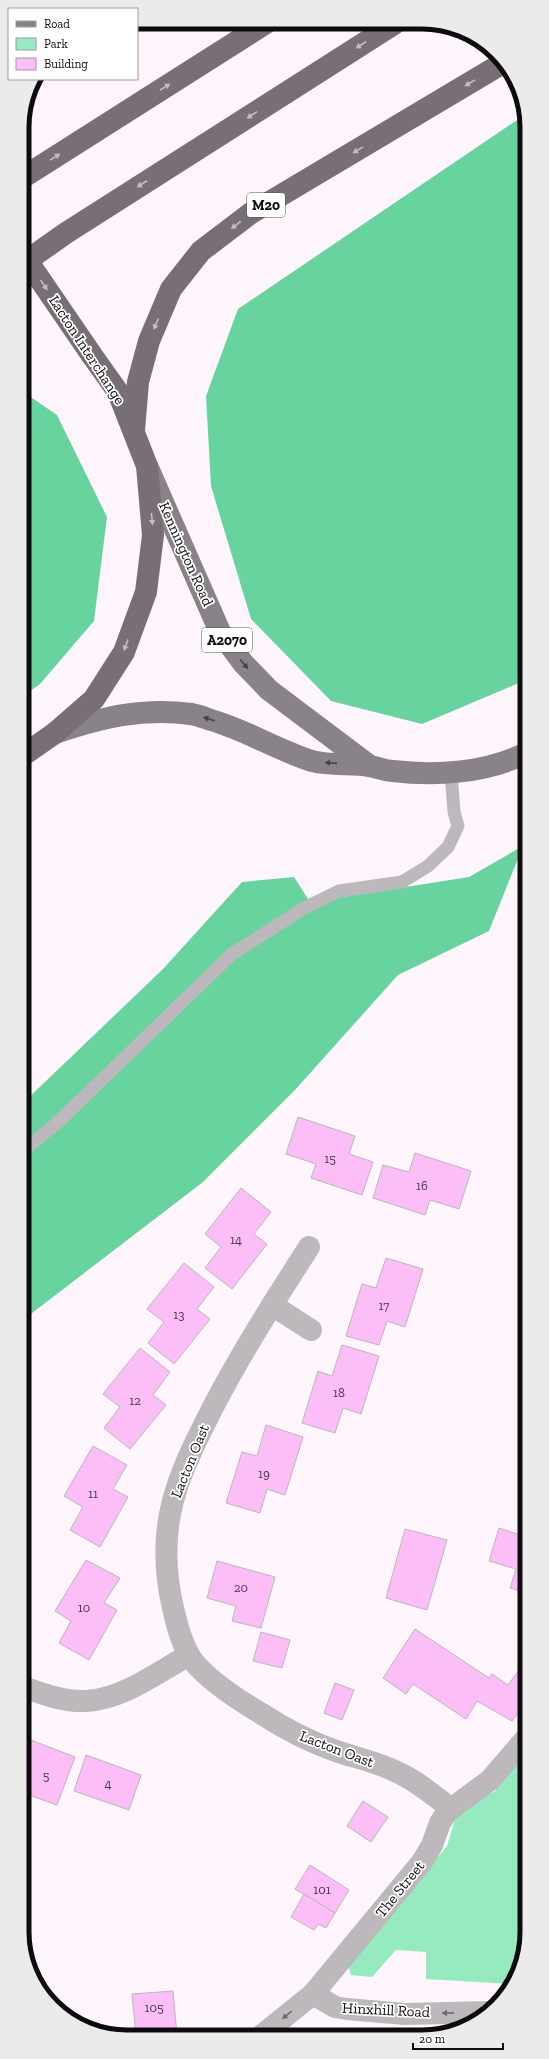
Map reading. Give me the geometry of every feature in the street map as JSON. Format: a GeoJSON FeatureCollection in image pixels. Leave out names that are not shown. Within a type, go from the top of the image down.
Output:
{"type":"FeatureCollection","features":[{"type":"Feature","properties":{"kind":"highway"},"geometry":{"type":"LineString","coordinates":[[29,174],[257,29]]}},
{"type":"Feature","properties":{"kind":"highway"},"geometry":{"type":"LineString","coordinates":[[29,259],[66,233],[386,29]]}},
{"type":"Feature","properties":{"kind":"highway","name":"M20"},"geometry":{"type":"LineString","coordinates":[[134,430],[138,382],[149,341],[171,289],[201,251],[251,213],[499,66]]}},
{"type":"Feature","properties":{"kind":"highway","name":"Lacton Interchange"},"geometry":{"type":"LineString","coordinates":[[29,263],[118,392],[147,466],[153,536],[146,592],[124,652],[94,699],[54,733],[29,751]]}},
{"type":"Feature","properties":{"kind":"main road","name":"Kennington Road"},"geometry":{"type":"LineString","coordinates":[[147,466],[220,632],[243,663],[269,690],[370,766]]}},
{"type":"Feature","properties":{"kind":"main road","name":"Kennington Road"},"geometry":{"type":"LineString","coordinates":[[54,733],[89,721],[125,713],[192,714],[228,725],[313,761],[370,766],[391,771],[422,773],[451,772],[495,764],[520,755]]}},
{"type":"Feature","properties":{"kind":"street","name":"Lacton Oast"},"geometry":{"type":"LineString","coordinates":[[309,1247],[272,1305],[224,1386],[196,1440],[180,1476],[170,1513],[167,1560],[171,1598],[178,1631],[189,1654],[203,1671],[223,1687],[275,1723],[318,1744],[396,1771],[416,1782],[450,1808]]}},
{"type":"Feature","properties":{"kind":"street"},"geometry":{"type":"LineString","coordinates":[[272,1305],[312,1330]]}},
{"type":"Feature","properties":{"kind":"street"},"geometry":{"type":"LineString","coordinates":[[29,1689],[49,1696],[71,1700],[86,1701],[101,1698],[126,1690],[189,1654]]}},
{"type":"Feature","properties":{"kind":"street","name":"The Street"},"geometry":{"type":"LineString","coordinates":[[269,2030],[313,1994],[422,1862],[432,1845],[440,1823],[450,1808],[490,1780],[520,1745]]}},
{"type":"Feature","properties":{"kind":"street","name":"Hinxhill Road"},"geometry":{"type":"LineString","coordinates":[[313,1994],[335,2007],[347,2009],[405,2014],[478,2012]]}},
{"type":"Feature","properties":{"kind":"lane"},"geometry":{"type":"LineString","coordinates":[[29,1146],[56,1124],[232,954],[304,908],[339,891],[402,882],[428,866],[448,847],[458,826],[454,812],[451,772]]}},
{"type":"Feature","properties":{"kind":"green space"},"geometry":{"type":"Polygon","coordinates":[[[519,119],[520,683],[422,724],[331,701],[251,619],[211,486],[206,396],[238,309],[519,119]]]}},
{"type":"Feature","properties":{"kind":"green space"},"geometry":{"type":"Polygon","coordinates":[[[29,396],[57,415],[107,517],[94,621],[40,684],[29,692],[29,396]]]}},
{"type":"Feature","properties":{"kind":"green space"},"geometry":{"type":"Polygon","coordinates":[[[520,848],[520,854],[489,931],[398,975],[295,1090],[203,1182],[29,1315],[29,1097],[163,969],[242,882],[294,877],[310,902],[469,877],[520,848]]]}},
{"type":"Feature","properties":{"kind":"green space"},"geometry":{"type":"Polygon","coordinates":[[[520,1760],[520,1938],[515,1963],[505,1984],[426,1979],[426,1952],[396,1950],[372,1977],[351,1975],[348,1965],[447,1846],[460,1803],[494,1792],[520,1760]]]}},
{"type":"Feature","properties":{"kind":"building"},"geometry":{"type":"Polygon","coordinates":[[[298,1117],[355,1136],[349,1154],[373,1162],[362,1195],[311,1178],[316,1164],[286,1154],[298,1117]]]}},
{"type":"Feature","properties":{"kind":"building"},"geometry":{"type":"Polygon","coordinates":[[[415,1153],[471,1171],[459,1209],[430,1200],[425,1215],[373,1198],[383,1165],[409,1172],[415,1153]]]}},
{"type":"Feature","properties":{"kind":"building"},"geometry":{"type":"Polygon","coordinates":[[[241,1188],[271,1212],[254,1234],[267,1244],[232,1289],[205,1268],[221,1247],[205,1234],[241,1188]]]}},
{"type":"Feature","properties":{"kind":"building"},"geometry":{"type":"Polygon","coordinates":[[[386,1258],[423,1269],[405,1327],[387,1321],[379,1345],[346,1336],[362,1284],[376,1288],[386,1258]]]}},
{"type":"Feature","properties":{"kind":"building"},"geometry":{"type":"Polygon","coordinates":[[[184,1263],[214,1287],[197,1309],[210,1319],[174,1364],[148,1343],[164,1322],[147,1309],[184,1263]]]}},
{"type":"Feature","properties":{"kind":"building"},"geometry":{"type":"Polygon","coordinates":[[[342,1345],[379,1356],[361,1414],[343,1408],[335,1433],[302,1423],[318,1371],[332,1376],[342,1345]]]}},
{"type":"Feature","properties":{"kind":"building"},"geometry":{"type":"Polygon","coordinates":[[[140,1348],[170,1372],[153,1395],[166,1405],[130,1449],[104,1428],[120,1407],[103,1394],[140,1348]]]}},
{"type":"Feature","properties":{"kind":"building"},"geometry":{"type":"Polygon","coordinates":[[[266,1425],[303,1437],[285,1495],[267,1489],[260,1513],[226,1503],[242,1452],[257,1456],[266,1425]]]}},
{"type":"Feature","properties":{"kind":"building"},"geometry":{"type":"Polygon","coordinates":[[[93,1446],[127,1465],[113,1489],[128,1497],[100,1547],[70,1530],[83,1507],[64,1496],[93,1446]]]}},
{"type":"Feature","properties":{"kind":"building"},"geometry":{"type":"Polygon","coordinates":[[[499,1528],[520,1535],[520,1591],[510,1588],[516,1569],[489,1561],[499,1528]]]}},
{"type":"Feature","properties":{"kind":"building"},"geometry":{"type":"Polygon","coordinates":[[[405,1529],[447,1540],[427,1610],[386,1598],[405,1529]]]}},
{"type":"Feature","properties":{"kind":"building"},"geometry":{"type":"Polygon","coordinates":[[[86,1560],[120,1578],[104,1603],[117,1610],[89,1660],[59,1643],[71,1621],[55,1611],[86,1560]]]}},
{"type":"Feature","properties":{"kind":"building"},"geometry":{"type":"Polygon","coordinates":[[[217,1561],[275,1577],[261,1628],[232,1621],[236,1606],[207,1598],[217,1561]]]}},
{"type":"Feature","properties":{"kind":"building"},"geometry":{"type":"Polygon","coordinates":[[[415,1629],[489,1678],[492,1674],[508,1685],[520,1669],[520,1711],[512,1721],[477,1701],[466,1719],[413,1684],[406,1694],[383,1678],[415,1629]]]}},
{"type":"Feature","properties":{"kind":"building"},"geometry":{"type":"Polygon","coordinates":[[[261,1632],[290,1640],[282,1668],[253,1661],[261,1632]]]}},
{"type":"Feature","properties":{"kind":"building"},"geometry":{"type":"Polygon","coordinates":[[[335,1683],[354,1690],[342,1720],[324,1713],[335,1683]]]}},
{"type":"Feature","properties":{"kind":"building"},"geometry":{"type":"Polygon","coordinates":[[[29,1739],[75,1757],[57,1805],[29,1795],[29,1739]]]}},
{"type":"Feature","properties":{"kind":"building"},"geometry":{"type":"Polygon","coordinates":[[[86,1755],[141,1775],[129,1810],[74,1791],[86,1755]]]}},
{"type":"Feature","properties":{"kind":"building"},"geometry":{"type":"Polygon","coordinates":[[[363,1801],[388,1817],[371,1842],[347,1826],[363,1801]]]}},
{"type":"Feature","properties":{"kind":"building"},"geometry":{"type":"Polygon","coordinates":[[[310,1865],[349,1890],[335,1913],[295,1889],[310,1865]]]}},
{"type":"Feature","properties":{"kind":"building"},"geometry":{"type":"Polygon","coordinates":[[[304,1894],[335,1913],[326,1928],[318,1924],[314,1930],[291,1917],[304,1894]]]}},
{"type":"Feature","properties":{"kind":"building"},"geometry":{"type":"Polygon","coordinates":[[[173,1991],[177,2030],[136,2030],[132,1994],[173,1991]]]}}]}
